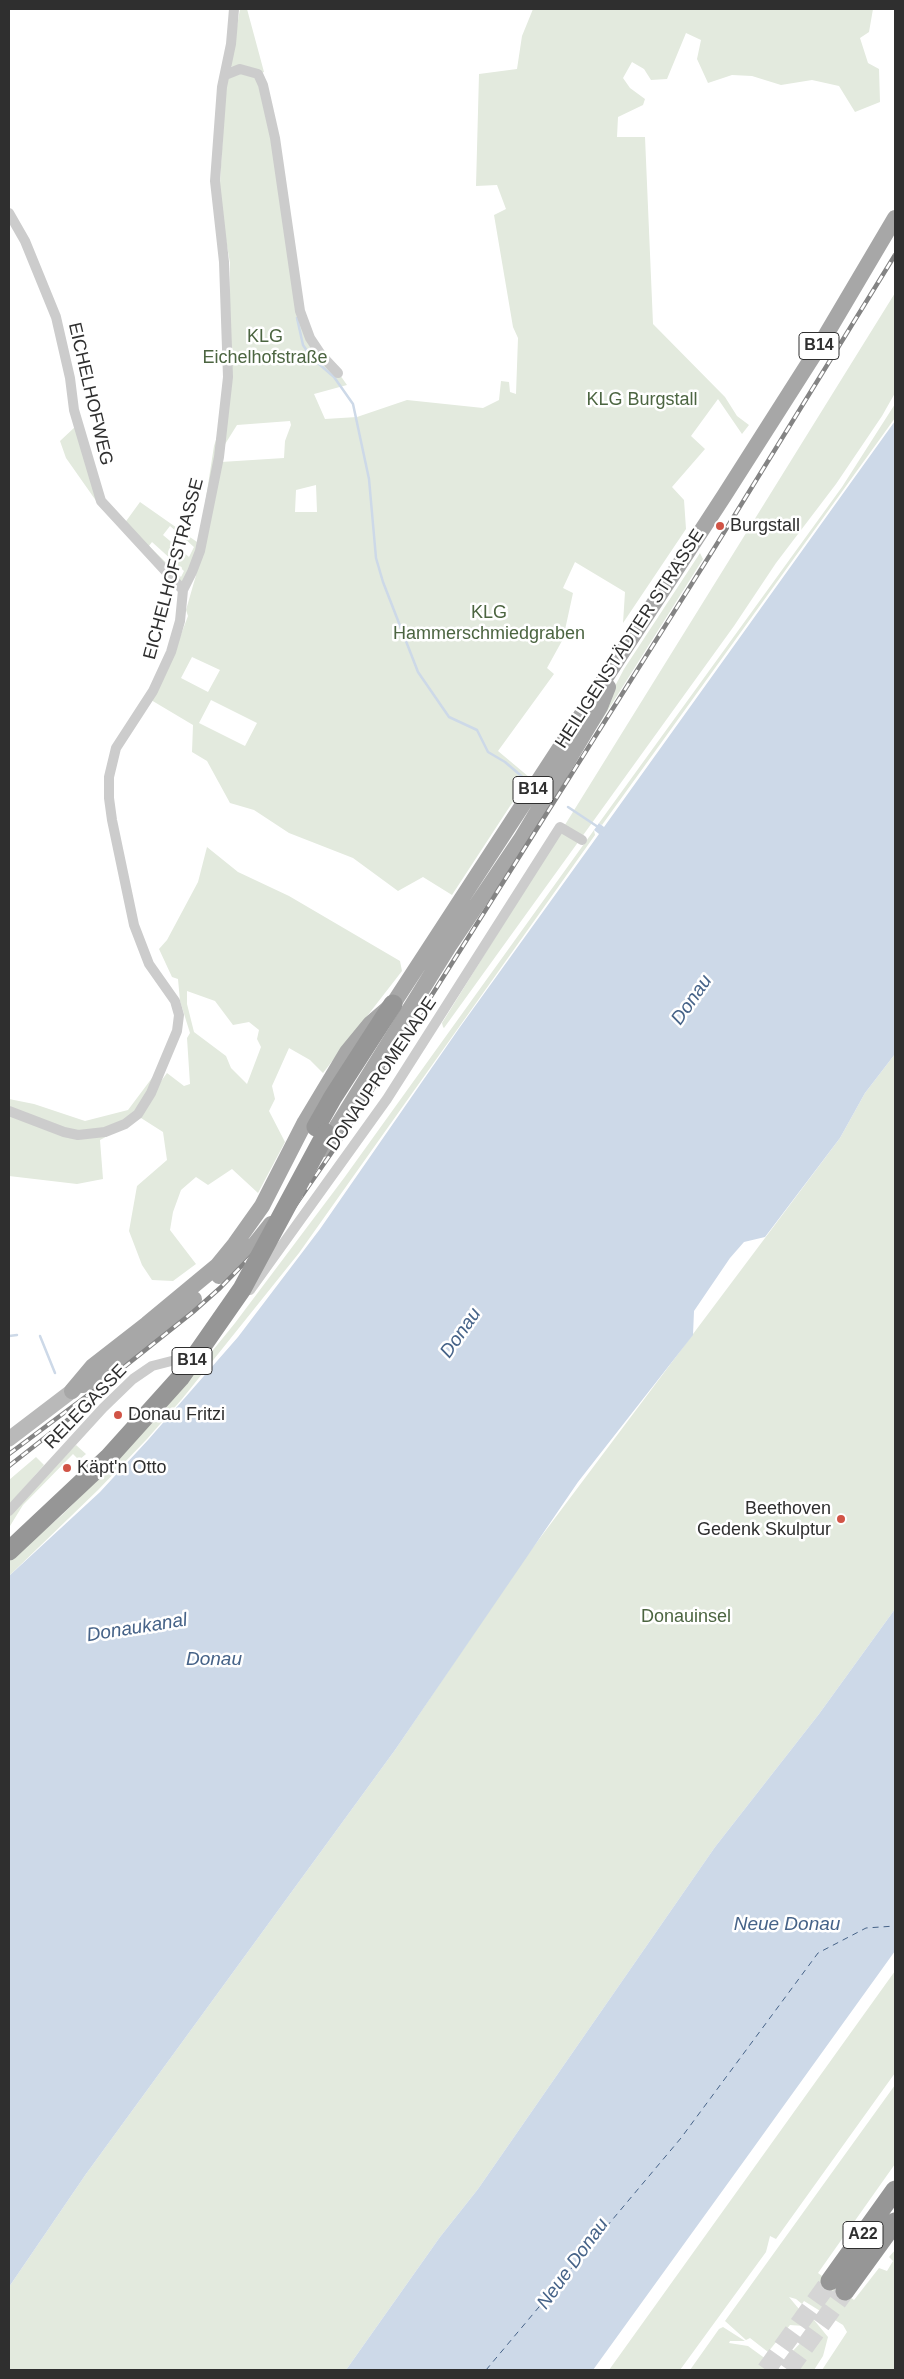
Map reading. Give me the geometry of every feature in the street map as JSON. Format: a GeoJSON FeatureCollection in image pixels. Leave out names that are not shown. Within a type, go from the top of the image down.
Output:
{"type":"FeatureCollection","features":[{"type":"Feature","properties":{"kind":"highway","name":"HEILIGENSTÄDTER STRASSE"},"geometry":{"type":"LineString","coordinates":[[360,1058],[393,1004]]}},
{"type":"Feature","properties":{"kind":"highway","name":"B14"},"geometry":{"type":"LineString","coordinates":[[9,1535],[77,1474],[125,1424],[171,1371],[210,1319],[251,1251],[333,1097],[360,1058]]}},
{"type":"Feature","properties":{"kind":"highway","name":"B14"},"geometry":{"type":"LineString","coordinates":[[9,1550],[108,1458],[180,1378],[203,1347],[242,1289],[275,1230],[326,1133],[360,1058]]}},
{"type":"Feature","properties":{"kind":"highway","name":"A22"},"geometry":{"type":"LineString","coordinates":[[895,2190],[837,2286],[895,2222]]}},
{"type":"Feature","properties":{"kind":"main road","name":"HEILIGENSTÄDTER STRASSE"},"geometry":{"type":"LineString","coordinates":[[393,1004],[817,350],[895,218]]}},
{"type":"Feature","properties":{"kind":"main road"},"geometry":{"type":"LineString","coordinates":[[9,1439],[72,1390],[99,1376],[168,1323],[255,1244],[292,1201],[434,970],[521,839],[600,707],[621,654]]}},
{"type":"Feature","properties":{"kind":"main road"},"geometry":{"type":"LineString","coordinates":[[72,1390],[93,1366],[217,1266],[262,1206],[305,1122],[347,1052],[370,1024],[393,1004]]}},
{"type":"Feature","properties":{"kind":"street","name":"EICHELHOFSTRASSE"},"geometry":{"type":"LineString","coordinates":[[9,1111],[64,1132],[78,1134],[105,1132],[125,1124],[138,1114],[151,1093],[176,1036],[179,1021],[178,1007],[149,964],[134,925],[112,820],[109,777],[116,748],[152,691],[167,663],[180,621],[183,590],[192,572],[206,524],[216,475],[227,399],[226,294],[215,181],[225,75],[231,44],[234,9]]}},
{"type":"Feature","properties":{"kind":"street"},"geometry":{"type":"LineString","coordinates":[[225,75],[240,69],[258,74],[263,85],[275,138],[300,311],[310,338],[322,356],[338,373]]}},
{"type":"Feature","properties":{"kind":"street","name":"EICHELHOFWEG"},"geometry":{"type":"LineString","coordinates":[[9,212],[28,247],[56,317],[70,378],[74,410],[101,501],[183,590]]}},
{"type":"Feature","properties":{"kind":"street","name":"DONAUPROMENADE"},"geometry":{"type":"LineString","coordinates":[[203,1352],[210,1345],[387,1099],[560,827],[582,840]]}},
{"type":"Feature","properties":{"kind":"street","name":"RELEGASSE"},"geometry":{"type":"LineString","coordinates":[[9,1511],[103,1408],[133,1379],[152,1366],[203,1352]]}},
{"type":"Feature","properties":{"kind":"green space"},"geometry":{"type":"Polygon","coordinates":[[[240,9],[247,9],[264,72],[258,74],[263,85],[304,324],[347,385],[314,394],[325,419],[357,417],[407,400],[483,408],[499,400],[501,381],[509,382],[510,392],[516,394],[518,338],[513,327],[494,215],[506,209],[497,185],[476,186],[479,74],[517,69],[522,36],[533,9],[873,9],[869,32],[860,38],[868,63],[879,69],[880,102],[855,112],[839,86],[812,80],[781,85],[752,76],[732,75],[708,83],[697,59],[701,40],[686,33],[667,79],[651,80],[644,69],[632,62],[623,78],[630,88],[645,99],[643,105],[618,117],[617,137],[645,137],[653,324],[725,397],[737,416],[749,425],[742,434],[718,399],[691,436],[705,449],[672,487],[684,500],[686,529],[623,623],[625,592],[575,562],[563,588],[573,593],[563,639],[547,668],[554,674],[498,751],[529,777],[452,895],[423,877],[398,891],[353,858],[289,833],[254,810],[230,803],[207,761],[192,752],[193,725],[151,700],[167,671],[188,616],[186,610],[203,551],[203,517],[214,446],[228,403],[230,263],[219,200],[226,81],[239,69],[230,66],[240,9]],[[290,421],[237,425],[222,449],[221,462],[284,458],[285,441],[291,425],[290,421]],[[316,485],[296,490],[295,512],[317,512],[316,485]],[[192,657],[181,678],[208,692],[220,670],[192,657]],[[211,700],[199,723],[245,746],[257,723],[211,700]]]}},
{"type":"Feature","properties":{"kind":"green space"},"geometry":{"type":"Polygon","coordinates":[[[895,293],[895,393],[882,416],[836,484],[776,563],[734,626],[444,1028],[442,1023],[895,293]]]}},
{"type":"Feature","properties":{"kind":"green space"},"geometry":{"type":"Polygon","coordinates":[[[895,404],[895,418],[602,825],[599,823],[842,487],[895,404]]]}},
{"type":"Feature","properties":{"kind":"green space"},"geometry":{"type":"Polygon","coordinates":[[[76,426],[99,505],[66,458],[60,441],[76,426]]]}},
{"type":"Feature","properties":{"kind":"green space"},"geometry":{"type":"Polygon","coordinates":[[[140,502],[197,542],[195,557],[183,581],[178,581],[124,524],[140,502]],[[170,526],[163,535],[189,557],[194,547],[170,526]],[[152,542],[149,546],[181,577],[184,571],[152,542]]]}},
{"type":"Feature","properties":{"kind":"green space"},"geometry":{"type":"Polygon","coordinates":[[[700,553],[703,559],[598,726],[595,724],[624,669],[700,553]]]}},
{"type":"Feature","properties":{"kind":"green space"},"geometry":{"type":"Polygon","coordinates":[[[594,830],[595,835],[299,1253],[182,1399],[147,1439],[98,1490],[9,1576],[9,1561],[62,1515],[122,1455],[179,1392],[235,1323],[344,1178],[594,830]]]}},
{"type":"Feature","properties":{"kind":"green space"},"geometry":{"type":"Polygon","coordinates":[[[207,847],[238,872],[289,896],[400,961],[402,971],[323,1073],[310,1060],[289,1048],[272,1086],[275,1099],[269,1111],[285,1142],[258,1193],[232,1169],[208,1185],[196,1177],[181,1190],[173,1212],[170,1230],[196,1264],[173,1281],[152,1280],[142,1265],[129,1231],[137,1186],[167,1160],[163,1132],[141,1118],[100,1140],[103,1179],[77,1184],[9,1176],[9,1099],[34,1104],[85,1121],[128,1110],[152,1078],[156,1088],[167,1073],[184,1086],[190,1084],[187,1038],[190,1033],[180,1001],[178,979],[172,977],[159,949],[167,940],[198,882],[207,847]],[[187,991],[187,1004],[194,1032],[226,1056],[231,1068],[247,1084],[261,1047],[257,1039],[259,1030],[249,1022],[233,1025],[215,1001],[187,991]]]}},
{"type":"Feature","properties":{"kind":"green space","name":"Donauinsel"},"geometry":{"type":"Polygon","coordinates":[[[895,1054],[895,1609],[819,1714],[715,1847],[478,2189],[440,2237],[346,2370],[9,2370],[9,2287],[86,2174],[395,1750],[525,1558],[840,1138],[865,1093],[895,1054]]]}},
{"type":"Feature","properties":{"kind":"green space"},"geometry":{"type":"Polygon","coordinates":[[[76,1445],[86,1454],[79,1460],[73,1454],[23,1505],[10,1526],[10,1515],[54,1466],[76,1445]]]}},
{"type":"Feature","properties":{"kind":"green space"},"geometry":{"type":"Polygon","coordinates":[[[36,1457],[44,1465],[9,1505],[9,1480],[36,1457]]]}},
{"type":"Feature","properties":{"kind":"green space"},"geometry":{"type":"Polygon","coordinates":[[[895,1971],[895,2073],[776,2239],[770,2236],[766,2252],[680,2370],[609,2370],[895,1971]]]}},
{"type":"Feature","properties":{"kind":"green space"},"geometry":{"type":"Polygon","coordinates":[[[895,2085],[895,2164],[818,2273],[854,2300],[879,2268],[887,2271],[893,2261],[889,2257],[895,2250],[895,2370],[822,2370],[847,2332],[843,2325],[804,2301],[802,2304],[796,2299],[789,2297],[799,2309],[814,2320],[828,2337],[823,2356],[814,2370],[793,2370],[786,2364],[788,2356],[809,2334],[804,2326],[790,2325],[768,2352],[750,2338],[746,2340],[725,2321],[895,2085]]]}},
{"type":"Feature","properties":{"kind":"green space"},"geometry":{"type":"Polygon","coordinates":[[[723,2327],[745,2341],[730,2341],[729,2343],[748,2346],[781,2370],[690,2370],[719,2329],[723,2327]]]}},
{"type":"Feature","properties":{"kind":"water","name":"Donau"},"geometry":{"type":"Polygon","coordinates":[[[895,421],[895,1054],[865,1093],[840,1138],[765,1237],[744,1242],[730,1258],[694,1311],[693,1335],[578,1482],[395,1750],[86,2174],[9,2287],[9,1576],[100,1492],[238,1337],[320,1229],[460,1027],[599,834],[594,830],[599,823],[604,827],[895,421]]]}},
{"type":"Feature","properties":{"kind":"water","name":"Neue Donau"},"geometry":{"type":"Polygon","coordinates":[[[895,1609],[895,1951],[749,2154],[593,2370],[346,2370],[440,2237],[478,2189],[715,1847],[819,1714],[895,1609]]]}},
{"type":"Feature","properties":{"kind":"waterway"},"geometry":{"type":"LineString","coordinates":[[297,318],[303,345],[311,357],[334,377],[353,404],[369,479],[376,558],[383,582],[418,672],[449,717],[477,730],[488,752],[505,762],[526,780]]}},
{"type":"Feature","properties":{"kind":"waterway"},"geometry":{"type":"LineString","coordinates":[[568,807],[598,827]]}},
{"type":"Feature","properties":{"kind":"waterway"},"geometry":{"type":"LineString","coordinates":[[9,1336],[17,1335]]}},
{"type":"Feature","properties":{"kind":"waterway"},"geometry":{"type":"LineString","coordinates":[[40,1336],[55,1373]]}},
{"type":"Feature","properties":{"kind":"ferry route"},"geometry":{"type":"LineString","coordinates":[[486,2370],[681,2138],[818,1953],[866,1928],[895,1926]]}},
{"type":"Feature","properties":{"kind":"tunnel"},"geometry":{"type":"LineString","coordinates":[[766,2370],[830,2281]]}},
{"type":"Feature","properties":{"kind":"tunnel"},"geometry":{"type":"LineString","coordinates":[[788,2370],[845,2291]]}},
{"type":"Feature","properties":{"kind":"railway"},"geometry":{"type":"LineString","coordinates":[[9,1454],[104,1383],[193,1312],[220,1288],[271,1236],[294,1207],[339,1142],[715,547],[895,255]]}},
{"type":"Feature","properties":{"kind":"railway"},"geometry":{"type":"LineString","coordinates":[[9,1466],[75,1414]]}},
{"type":"Feature","properties":{"kind":"place","name":"Burgstall"},"geometry":{"type":"Point","coordinates":[720,526]}},
{"type":"Feature","properties":{"kind":"place","name":"Donau Fritzi"},"geometry":{"type":"Point","coordinates":[118,1415]}},
{"type":"Feature","properties":{"kind":"place","name":"Käpt'n Otto"},"geometry":{"type":"Point","coordinates":[67,1468]}},
{"type":"Feature","properties":{"kind":"place","name":"Beethoven Gedenk Skulptur"},"geometry":{"type":"Point","coordinates":[841,1519]}},
{"type":"Feature","properties":{"kind":"park label","name":"KLG Eichelhofstraße"},"geometry":{"type":"Point","coordinates":[265,347]}},
{"type":"Feature","properties":{"kind":"park label","name":"KLG Burgstall"},"geometry":{"type":"Point","coordinates":[642,400]}},
{"type":"Feature","properties":{"kind":"park label","name":"KLG Hammerschmiedgraben"},"geometry":{"type":"Point","coordinates":[489,623]}},
{"type":"Feature","properties":{"kind":"water label","name":"Donaukanal"},"geometry":{"type":"Point","coordinates":[137,1628]}}]}
